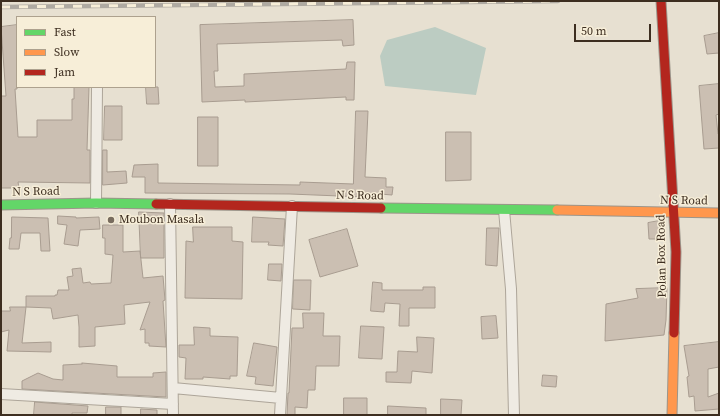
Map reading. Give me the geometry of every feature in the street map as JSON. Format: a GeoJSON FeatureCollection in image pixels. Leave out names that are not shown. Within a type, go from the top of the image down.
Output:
{"type":"FeatureCollection","features":[{"type":"Feature","properties":{"kind":"main road","name":"Polan Box Road"},"geometry":{"type":"LineString","coordinates":[[660,1],[663,22],[676,252],[672,415]]}},
{"type":"Feature","properties":{"kind":"main road","name":"N S Road"},"geometry":{"type":"LineString","coordinates":[[1,205],[96,203],[719,213]]}},
{"type":"Feature","properties":{"kind":"street"},"geometry":{"type":"LineString","coordinates":[[96,203],[97,88]]}},
{"type":"Feature","properties":{"kind":"street"},"geometry":{"type":"LineString","coordinates":[[170,204],[173,415]]}},
{"type":"Feature","properties":{"kind":"street"},"geometry":{"type":"LineString","coordinates":[[280,415],[292,206]]}},
{"type":"Feature","properties":{"kind":"street"},"geometry":{"type":"LineString","coordinates":[[504,210],[511,289],[514,415]]}},
{"type":"Feature","properties":{"kind":"street"},"geometry":{"type":"LineString","coordinates":[[173,388],[281,398]]}},
{"type":"Feature","properties":{"kind":"street"},"geometry":{"type":"LineString","coordinates":[[1,394],[173,404]]}},
{"type":"Feature","properties":{"kind":"shaded area"},"geometry":{"type":"Polygon","coordinates":[[[435,27],[486,48],[476,95],[385,86],[380,56],[387,40],[435,27]]]}},
{"type":"Feature","properties":{"kind":"building"},"geometry":{"type":"Polygon","coordinates":[[[353,20],[354,45],[343,46],[342,40],[217,44],[218,71],[214,71],[215,87],[244,86],[244,74],[346,69],[347,62],[355,62],[354,100],[346,100],[346,97],[245,102],[245,100],[202,102],[200,25],[353,20]]]}},
{"type":"Feature","properties":{"kind":"building"},"geometry":{"type":"Polygon","coordinates":[[[16,25],[17,89],[15,89],[18,137],[37,137],[37,120],[72,120],[72,99],[74,99],[74,88],[89,88],[87,150],[90,150],[90,183],[18,182],[19,188],[1,188],[1,96],[6,96],[1,27],[16,25]]]}},
{"type":"Feature","properties":{"kind":"building"},"geometry":{"type":"Polygon","coordinates":[[[719,33],[719,53],[707,54],[704,36],[719,33]]]}},
{"type":"Feature","properties":{"kind":"building"},"geometry":{"type":"Polygon","coordinates":[[[719,84],[719,114],[716,115],[719,134],[719,148],[704,149],[699,86],[719,84]]]}},
{"type":"Feature","properties":{"kind":"building"},"geometry":{"type":"Polygon","coordinates":[[[158,87],[159,104],[147,104],[146,88],[158,87]]]}},
{"type":"Feature","properties":{"kind":"building"},"geometry":{"type":"Polygon","coordinates":[[[105,106],[122,106],[122,140],[104,140],[105,106]]]}},
{"type":"Feature","properties":{"kind":"building"},"geometry":{"type":"Polygon","coordinates":[[[356,111],[368,111],[365,177],[386,178],[386,187],[393,187],[392,195],[380,194],[380,196],[364,197],[290,194],[145,193],[145,177],[132,177],[134,165],[158,164],[158,183],[300,185],[300,182],[353,184],[356,111]]]}},
{"type":"Feature","properties":{"kind":"building"},"geometry":{"type":"Polygon","coordinates":[[[198,117],[218,117],[218,166],[198,166],[198,117]]]}},
{"type":"Feature","properties":{"kind":"building"},"geometry":{"type":"Polygon","coordinates":[[[446,132],[471,132],[471,180],[446,181],[446,132]]]}},
{"type":"Feature","properties":{"kind":"building"},"geometry":{"type":"Polygon","coordinates":[[[103,150],[107,150],[107,172],[126,171],[127,183],[103,185],[103,150]]]}},
{"type":"Feature","properties":{"kind":"building"},"geometry":{"type":"Polygon","coordinates":[[[139,212],[164,213],[164,258],[141,258],[139,212]]]}},
{"type":"Feature","properties":{"kind":"building"},"geometry":{"type":"Polygon","coordinates":[[[58,216],[76,218],[99,217],[100,229],[80,230],[78,246],[64,244],[67,225],[58,224],[58,216]]]}},
{"type":"Feature","properties":{"kind":"building"},"geometry":{"type":"Polygon","coordinates":[[[12,217],[48,218],[50,251],[41,251],[40,233],[21,233],[19,249],[9,249],[12,217]]]}},
{"type":"Feature","properties":{"kind":"building"},"geometry":{"type":"Polygon","coordinates":[[[253,217],[285,219],[283,246],[268,245],[269,242],[252,242],[253,217]]]}},
{"type":"Feature","properties":{"kind":"building"},"geometry":{"type":"Polygon","coordinates":[[[659,221],[659,239],[649,239],[648,223],[659,221]]]}},
{"type":"Feature","properties":{"kind":"building"},"geometry":{"type":"Polygon","coordinates":[[[103,225],[123,225],[123,252],[140,251],[143,278],[163,276],[166,347],[149,346],[149,343],[145,343],[145,329],[140,330],[150,302],[124,305],[125,324],[95,327],[95,346],[79,347],[78,315],[53,319],[51,308],[26,307],[26,296],[55,296],[57,295],[58,290],[69,290],[67,277],[73,276],[72,269],[81,268],[83,283],[111,283],[113,255],[105,254],[103,225]]]}},
{"type":"Feature","properties":{"kind":"building"},"geometry":{"type":"Polygon","coordinates":[[[193,227],[232,227],[232,241],[243,242],[242,299],[185,298],[186,241],[193,242],[193,227]]]}},
{"type":"Feature","properties":{"kind":"building"},"geometry":{"type":"Polygon","coordinates":[[[487,228],[499,228],[497,266],[486,265],[487,228]]]}},
{"type":"Feature","properties":{"kind":"building"},"geometry":{"type":"Polygon","coordinates":[[[347,229],[358,266],[320,277],[309,240],[347,229]]]}},
{"type":"Feature","properties":{"kind":"building"},"geometry":{"type":"Polygon","coordinates":[[[269,264],[282,264],[281,281],[268,280],[269,264]]]}},
{"type":"Feature","properties":{"kind":"building"},"geometry":{"type":"Polygon","coordinates":[[[294,280],[311,280],[310,310],[293,309],[294,280]]]}},
{"type":"Feature","properties":{"kind":"building"},"geometry":{"type":"Polygon","coordinates":[[[373,282],[382,283],[382,290],[423,290],[423,287],[435,287],[435,308],[409,308],[409,326],[399,326],[400,304],[385,303],[384,312],[371,311],[373,282]]]}},
{"type":"Feature","properties":{"kind":"building"},"geometry":{"type":"Polygon","coordinates":[[[667,288],[664,335],[605,341],[606,304],[638,298],[636,289],[667,288]]]}},
{"type":"Feature","properties":{"kind":"building"},"geometry":{"type":"Polygon","coordinates":[[[10,307],[26,307],[22,343],[51,342],[51,352],[7,351],[9,330],[1,332],[1,311],[10,311],[10,307]]]}},
{"type":"Feature","properties":{"kind":"building"},"geometry":{"type":"Polygon","coordinates":[[[303,313],[324,313],[323,336],[340,336],[339,366],[316,366],[315,390],[308,390],[307,408],[295,407],[295,415],[287,415],[292,328],[303,328],[303,313]]]}},
{"type":"Feature","properties":{"kind":"building"},"geometry":{"type":"Polygon","coordinates":[[[496,316],[498,338],[482,339],[481,317],[496,316]]]}},
{"type":"Feature","properties":{"kind":"building"},"geometry":{"type":"Polygon","coordinates":[[[361,326],[384,327],[382,359],[359,358],[361,326]]]}},
{"type":"Feature","properties":{"kind":"building"},"geometry":{"type":"Polygon","coordinates":[[[194,327],[210,328],[210,336],[238,337],[237,376],[230,376],[230,379],[203,377],[203,379],[185,379],[186,358],[179,357],[179,345],[194,345],[194,327]]]}},
{"type":"Feature","properties":{"kind":"building"},"geometry":{"type":"Polygon","coordinates":[[[417,337],[434,338],[432,373],[412,371],[411,383],[386,382],[386,372],[397,372],[398,351],[417,352],[417,337]]]}},
{"type":"Feature","properties":{"kind":"building"},"geometry":{"type":"Polygon","coordinates":[[[719,342],[719,367],[708,369],[708,397],[719,393],[719,409],[695,411],[694,396],[689,397],[687,377],[689,376],[684,346],[719,342]]]}},
{"type":"Feature","properties":{"kind":"building"},"geometry":{"type":"Polygon","coordinates":[[[254,343],[277,347],[273,386],[255,384],[256,377],[247,376],[254,343]]]}},
{"type":"Feature","properties":{"kind":"building"},"geometry":{"type":"Polygon","coordinates":[[[82,363],[117,366],[117,377],[153,377],[153,373],[166,372],[166,397],[22,389],[22,381],[38,373],[53,379],[63,380],[63,365],[82,363]]]}},
{"type":"Feature","properties":{"kind":"building"},"geometry":{"type":"Polygon","coordinates":[[[543,375],[557,376],[556,387],[542,386],[543,375]]]}},
{"type":"Feature","properties":{"kind":"building"},"geometry":{"type":"Polygon","coordinates":[[[344,398],[367,398],[367,415],[344,415],[344,398]]]}},
{"type":"Feature","properties":{"kind":"building"},"geometry":{"type":"Polygon","coordinates":[[[441,399],[462,400],[461,415],[441,415],[441,399]]]}},
{"type":"Feature","properties":{"kind":"building"},"geometry":{"type":"Polygon","coordinates":[[[35,402],[88,406],[87,413],[72,413],[72,415],[34,415],[35,402]]]}},
{"type":"Feature","properties":{"kind":"building"},"geometry":{"type":"Polygon","coordinates":[[[388,406],[426,408],[426,415],[388,415],[388,406]]]}},
{"type":"Feature","properties":{"kind":"building"},"geometry":{"type":"Polygon","coordinates":[[[106,407],[121,407],[121,415],[106,415],[106,407]]]}},
{"type":"Feature","properties":{"kind":"building"},"geometry":{"type":"Polygon","coordinates":[[[141,409],[157,410],[157,415],[141,415],[141,409]]]}},
{"type":"Feature","properties":{"kind":"railway"},"geometry":{"type":"LineString","coordinates":[[1,7],[558,1]]}},
{"type":"Feature","properties":{"kind":"traffic: fast"},"geometry":{"type":"LineString","coordinates":[[1,205],[96,203],[156,204]]}},
{"type":"Feature","properties":{"kind":"traffic: fast"},"geometry":{"type":"LineString","coordinates":[[381,208],[557,210]]}},
{"type":"Feature","properties":{"kind":"traffic: slow"},"geometry":{"type":"LineString","coordinates":[[557,210],[719,213]]}},
{"type":"Feature","properties":{"kind":"traffic: slow"},"geometry":{"type":"LineString","coordinates":[[672,415],[674,333]]}},
{"type":"Feature","properties":{"kind":"traffic: jam"},"geometry":{"type":"LineString","coordinates":[[661,1],[676,252],[674,333]]}},
{"type":"Feature","properties":{"kind":"traffic: jam"},"geometry":{"type":"LineString","coordinates":[[156,204],[381,208]]}},
{"type":"Feature","properties":{"kind":"place","name":"Moubon Masala"},"geometry":{"type":"Point","coordinates":[111,220]}}]}
